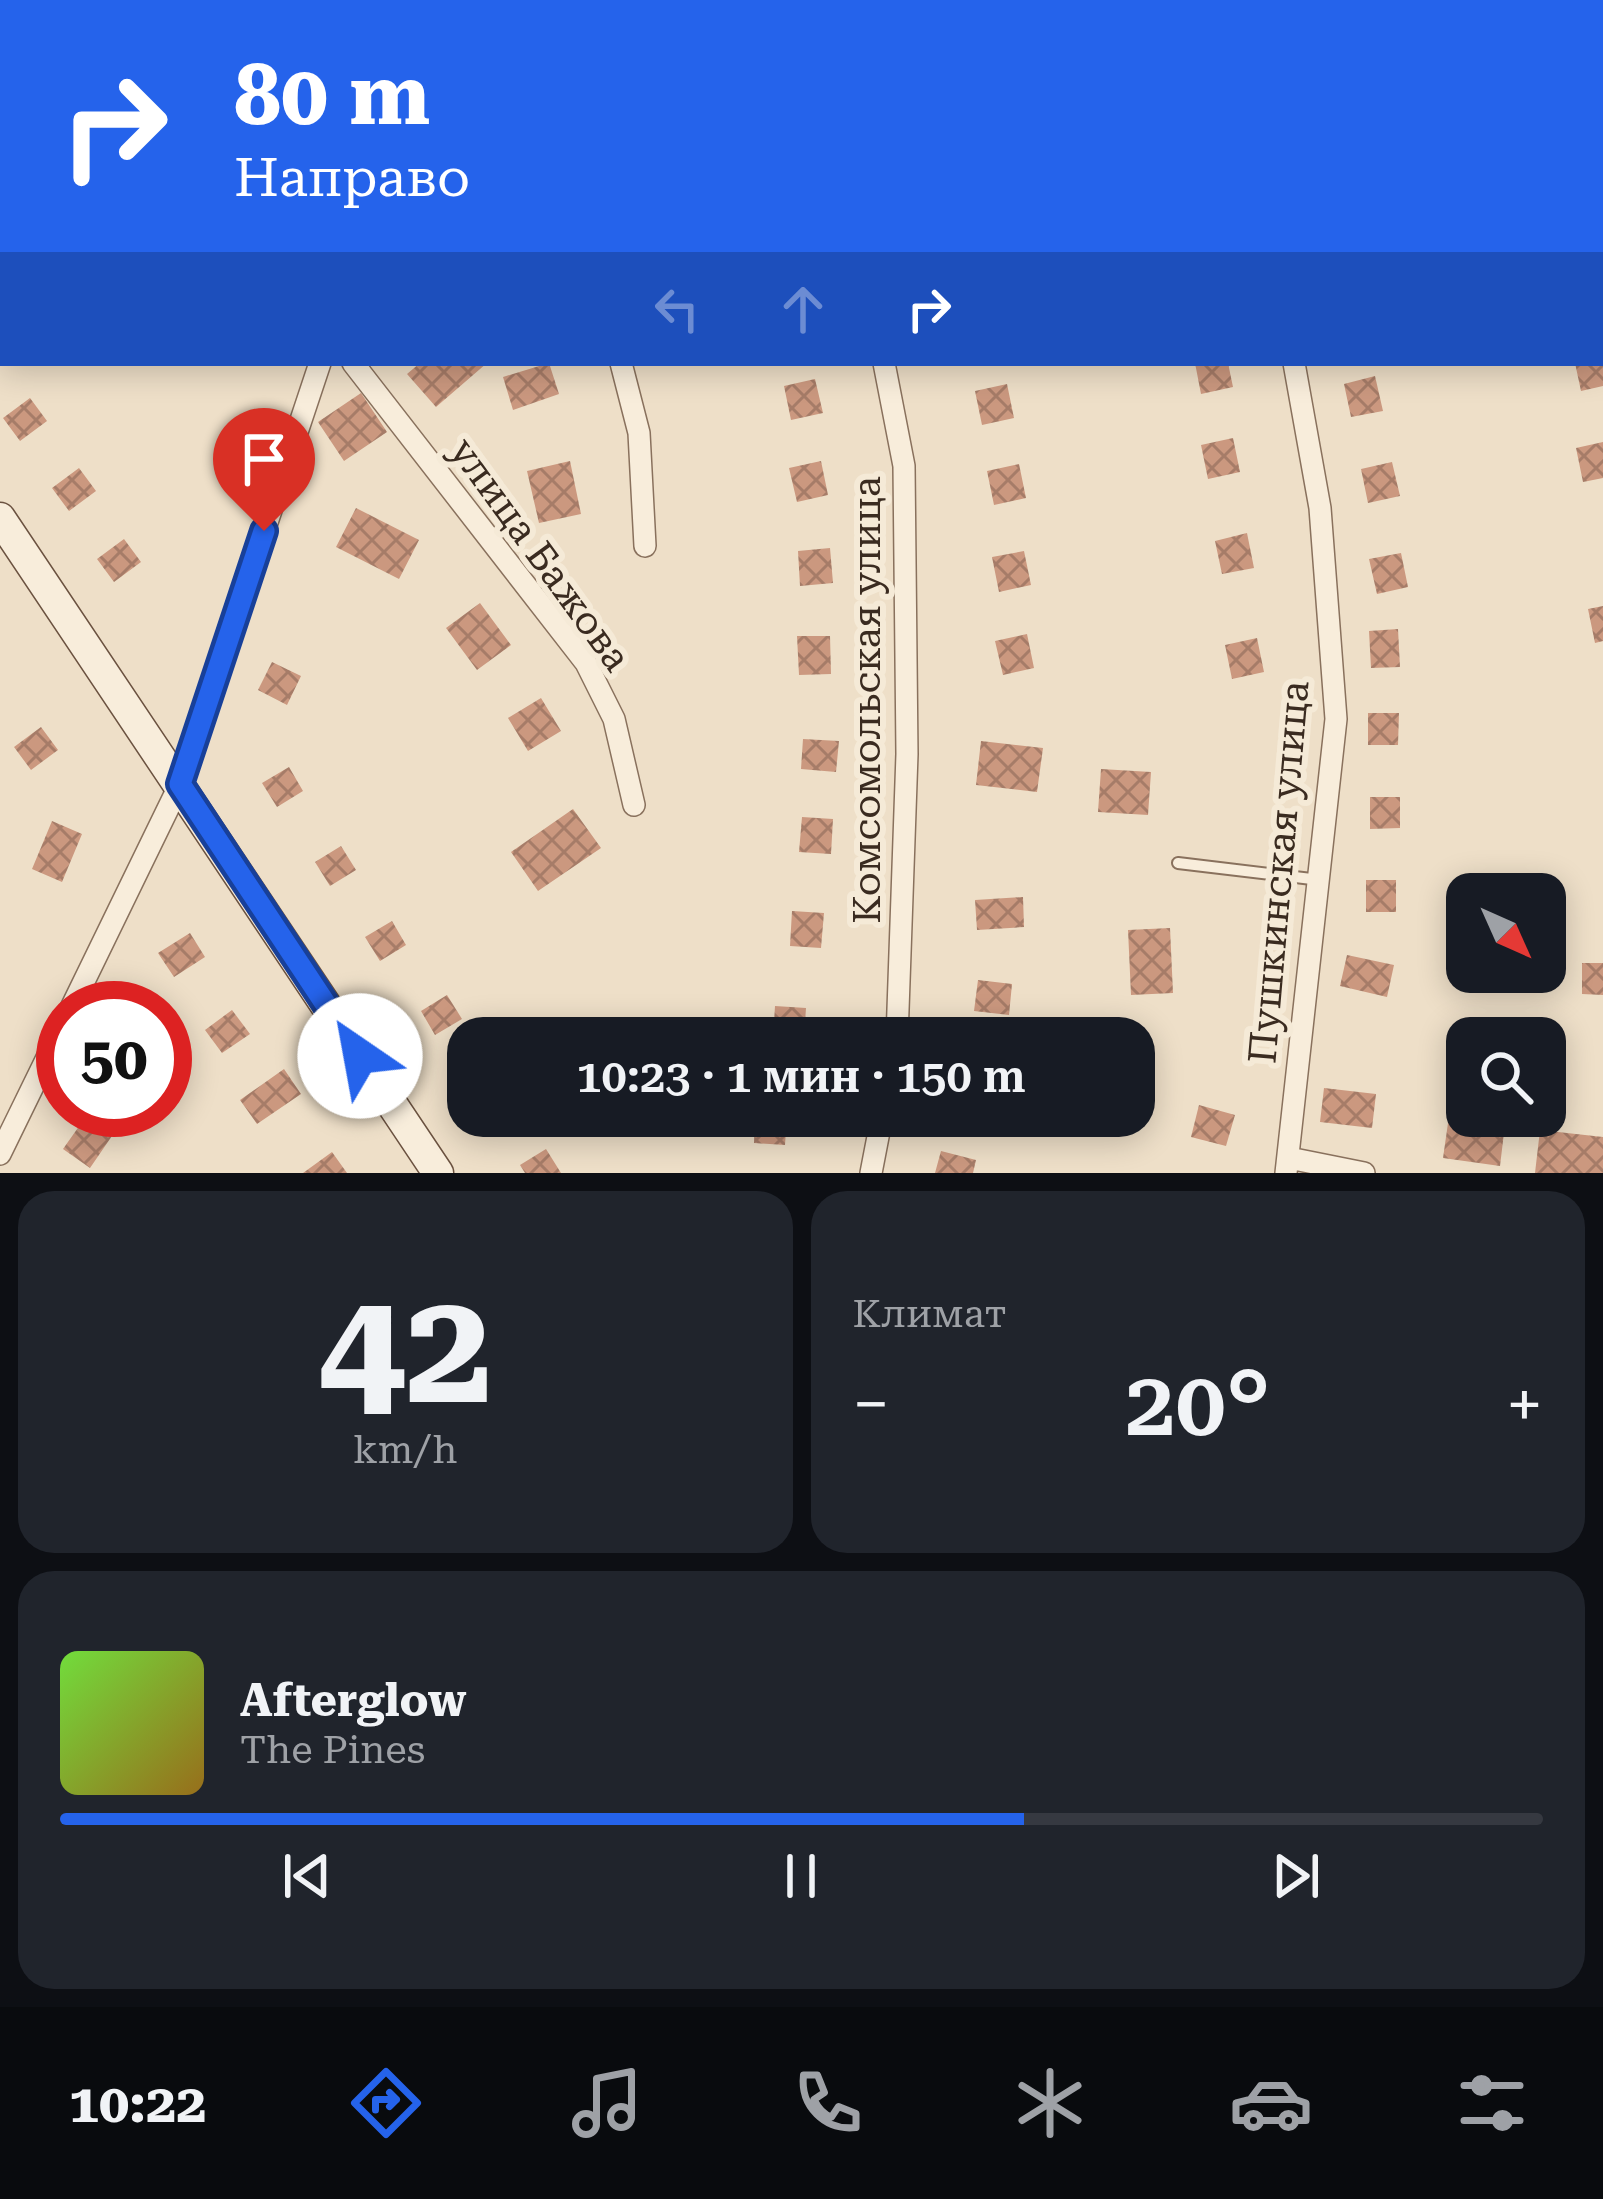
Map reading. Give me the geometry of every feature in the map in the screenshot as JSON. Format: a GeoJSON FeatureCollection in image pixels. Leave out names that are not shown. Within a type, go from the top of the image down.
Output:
{"type":"FeatureCollection","features":[{"type":"Feature","properties":{"kind":"main road"},"geometry":{"type":"LineString","coordinates":[[0,518],[438,1173]]}},
{"type":"Feature","properties":{"kind":"street"},"geometry":{"type":"LineString","coordinates":[[84,981],[180,784],[319,366]]}},
{"type":"Feature","properties":{"kind":"street","name":"улица Бажова"},"geometry":{"type":"LineString","coordinates":[[355,366],[586,663],[614,719],[634,806]]}},
{"type":"Feature","properties":{"kind":"street"},"geometry":{"type":"LineString","coordinates":[[622,366],[639,433],[645,546]]}},
{"type":"Feature","properties":{"kind":"street","name":"Комсомольская улица"},"geometry":{"type":"LineString","coordinates":[[885,366],[904,466],[908,754],[898,1017]]}},
{"type":"Feature","properties":{"kind":"street","name":"Пушкинская улица"},"geometry":{"type":"LineString","coordinates":[[1287,1166],[1336,719],[1320,508],[1295,366]]}},
{"type":"Feature","properties":{"kind":"street"},"geometry":{"type":"LineString","coordinates":[[0,1154],[36,1080]]}},
{"type":"Feature","properties":{"kind":"street"},"geometry":{"type":"LineString","coordinates":[[871,1173],[878,1137]]}},
{"type":"Feature","properties":{"kind":"street"},"geometry":{"type":"LineString","coordinates":[[1287,1166],[1364,1173]]}},
{"type":"Feature","properties":{"kind":"lane"},"geometry":{"type":"LineString","coordinates":[[1178,863],[1319,880]]}},
{"type":"Feature","properties":{"kind":"building"},"geometry":{"type":"Polygon","coordinates":[[[416,366],[484,366],[436,407],[407,374],[416,366]]]}},
{"type":"Feature","properties":{"kind":"building"},"geometry":{"type":"Polygon","coordinates":[[[550,366],[559,394],[513,410],[503,377],[550,366]]]}},
{"type":"Feature","properties":{"kind":"building"},"geometry":{"type":"Polygon","coordinates":[[[1196,366],[1229,366],[1233,387],[1201,394],[1196,366]]]}},
{"type":"Feature","properties":{"kind":"building"},"geometry":{"type":"Polygon","coordinates":[[[1576,366],[1603,366],[1603,386],[1581,391],[1576,366]]]}},
{"type":"Feature","properties":{"kind":"building"},"geometry":{"type":"Polygon","coordinates":[[[1375,376],[1383,411],[1351,417],[1344,384],[1375,376]]]}},
{"type":"Feature","properties":{"kind":"building"},"geometry":{"type":"Polygon","coordinates":[[[815,379],[823,413],[791,420],[784,386],[815,379]]]}},
{"type":"Feature","properties":{"kind":"building"},"geometry":{"type":"Polygon","coordinates":[[[1007,384],[1014,418],[982,425],[975,391],[1007,384]]]}},
{"type":"Feature","properties":{"kind":"building"},"geometry":{"type":"Polygon","coordinates":[[[361,393],[387,432],[344,461],[318,422],[361,393]]]}},
{"type":"Feature","properties":{"kind":"building"},"geometry":{"type":"Polygon","coordinates":[[[30,398],[47,421],[20,441],[3,418],[30,398]]]}},
{"type":"Feature","properties":{"kind":"building"},"geometry":{"type":"Polygon","coordinates":[[[1233,438],[1240,472],[1208,479],[1201,445],[1233,438]]]}},
{"type":"Feature","properties":{"kind":"building"},"geometry":{"type":"Polygon","coordinates":[[[1603,442],[1603,478],[1583,482],[1576,448],[1603,442]]]}},
{"type":"Feature","properties":{"kind":"building"},"geometry":{"type":"Polygon","coordinates":[[[570,461],[581,514],[539,523],[527,471],[570,461]]]}},
{"type":"Feature","properties":{"kind":"building"},"geometry":{"type":"Polygon","coordinates":[[[821,461],[828,495],[797,502],[789,468],[821,461]]]}},
{"type":"Feature","properties":{"kind":"building"},"geometry":{"type":"Polygon","coordinates":[[[1392,462],[1400,496],[1368,503],[1361,469],[1392,462]]]}},
{"type":"Feature","properties":{"kind":"building"},"geometry":{"type":"Polygon","coordinates":[[[1019,464],[1026,498],[994,505],[987,471],[1019,464]]]}},
{"type":"Feature","properties":{"kind":"building"},"geometry":{"type":"Polygon","coordinates":[[[79,468],[96,491],[69,511],[52,488],[79,468]]]}},
{"type":"Feature","properties":{"kind":"building"},"geometry":{"type":"Polygon","coordinates":[[[356,508],[419,540],[399,579],[336,547],[356,508]]]}},
{"type":"Feature","properties":{"kind":"building"},"geometry":{"type":"Polygon","coordinates":[[[1247,533],[1254,568],[1222,574],[1215,541],[1247,533]]]}},
{"type":"Feature","properties":{"kind":"building"},"geometry":{"type":"Polygon","coordinates":[[[124,539],[141,562],[114,582],[97,559],[124,539]]]}},
{"type":"Feature","properties":{"kind":"building"},"geometry":{"type":"Polygon","coordinates":[[[830,548],[833,583],[800,586],[798,551],[830,548]]]}},
{"type":"Feature","properties":{"kind":"building"},"geometry":{"type":"Polygon","coordinates":[[[1024,551],[1031,585],[999,592],[992,557],[1024,551]]]}},
{"type":"Feature","properties":{"kind":"building"},"geometry":{"type":"Polygon","coordinates":[[[1401,553],[1408,587],[1377,594],[1369,559],[1401,553]]]}},
{"type":"Feature","properties":{"kind":"building"},"geometry":{"type":"Polygon","coordinates":[[[480,603],[511,645],[477,670],[446,628],[480,603]]]}},
{"type":"Feature","properties":{"kind":"building"},"geometry":{"type":"Polygon","coordinates":[[[1603,606],[1603,641],[1595,643],[1588,609],[1603,606]]]}},
{"type":"Feature","properties":{"kind":"building"},"geometry":{"type":"Polygon","coordinates":[[[1398,629],[1400,667],[1371,668],[1369,631],[1398,629]]]}},
{"type":"Feature","properties":{"kind":"building"},"geometry":{"type":"Polygon","coordinates":[[[1027,634],[1034,668],[1003,675],[995,641],[1027,634]]]}},
{"type":"Feature","properties":{"kind":"building"},"geometry":{"type":"Polygon","coordinates":[[[797,636],[830,636],[831,674],[799,675],[797,636]]]}},
{"type":"Feature","properties":{"kind":"building"},"geometry":{"type":"Polygon","coordinates":[[[1257,638],[1264,672],[1232,679],[1225,645],[1257,638]]]}},
{"type":"Feature","properties":{"kind":"building"},"geometry":{"type":"Polygon","coordinates":[[[272,662],[301,676],[287,705],[258,690],[272,662]]]}},
{"type":"Feature","properties":{"kind":"building"},"geometry":{"type":"Polygon","coordinates":[[[541,698],[561,731],[528,751],[508,718],[541,698]]]}},
{"type":"Feature","properties":{"kind":"building"},"geometry":{"type":"Polygon","coordinates":[[[1368,713],[1399,713],[1398,745],[1368,745],[1368,713]]]}},
{"type":"Feature","properties":{"kind":"building"},"geometry":{"type":"Polygon","coordinates":[[[41,727],[58,750],[31,770],[14,747],[41,727]]]}},
{"type":"Feature","properties":{"kind":"building"},"geometry":{"type":"Polygon","coordinates":[[[803,739],[839,741],[836,772],[801,769],[803,739]]]}},
{"type":"Feature","properties":{"kind":"building"},"geometry":{"type":"Polygon","coordinates":[[[981,741],[1043,748],[1037,792],[976,785],[981,741]]]}},
{"type":"Feature","properties":{"kind":"building"},"geometry":{"type":"Polygon","coordinates":[[[289,767],[303,791],[277,807],[262,783],[289,767]]]}},
{"type":"Feature","properties":{"kind":"building"},"geometry":{"type":"Polygon","coordinates":[[[1101,769],[1151,772],[1148,815],[1098,812],[1101,769]]]}},
{"type":"Feature","properties":{"kind":"building"},"geometry":{"type":"Polygon","coordinates":[[[1370,797],[1400,797],[1400,828],[1370,829],[1370,797]]]}},
{"type":"Feature","properties":{"kind":"building"},"geometry":{"type":"Polygon","coordinates":[[[573,809],[601,848],[538,891],[511,852],[573,809]]]}},
{"type":"Feature","properties":{"kind":"building"},"geometry":{"type":"Polygon","coordinates":[[[802,817],[833,819],[831,854],[799,852],[802,817]]]}},
{"type":"Feature","properties":{"kind":"building"},"geometry":{"type":"Polygon","coordinates":[[[52,821],[82,834],[62,882],[32,869],[52,821]]]}},
{"type":"Feature","properties":{"kind":"building"},"geometry":{"type":"Polygon","coordinates":[[[341,846],[356,870],[330,886],[315,862],[341,846]]]}},
{"type":"Feature","properties":{"kind":"building"},"geometry":{"type":"Polygon","coordinates":[[[1366,880],[1396,880],[1396,912],[1366,912],[1366,880]]]}},
{"type":"Feature","properties":{"kind":"building"},"geometry":{"type":"Polygon","coordinates":[[[1023,897],[1024,927],[977,930],[975,900],[1023,897]]]}},
{"type":"Feature","properties":{"kind":"building"},"geometry":{"type":"Polygon","coordinates":[[[792,911],[824,913],[821,948],[790,946],[792,911]]]}},
{"type":"Feature","properties":{"kind":"building"},"geometry":{"type":"Polygon","coordinates":[[[392,921],[406,945],[380,961],[365,937],[392,921]]]}},
{"type":"Feature","properties":{"kind":"building"},"geometry":{"type":"Polygon","coordinates":[[[1170,928],[1173,993],[1131,995],[1128,930],[1170,928]]]}},
{"type":"Feature","properties":{"kind":"building"},"geometry":{"type":"Polygon","coordinates":[[[190,933],[205,957],[174,977],[158,953],[190,933]]]}},
{"type":"Feature","properties":{"kind":"building"},"geometry":{"type":"Polygon","coordinates":[[[1347,955],[1394,965],[1387,997],[1340,986],[1347,955]]]}},
{"type":"Feature","properties":{"kind":"building"},"geometry":{"type":"Polygon","coordinates":[[[1582,963],[1603,963],[1603,995],[1582,994],[1582,963]]]}},
{"type":"Feature","properties":{"kind":"building"},"geometry":{"type":"Polygon","coordinates":[[[978,980],[1012,984],[1009,1015],[974,1011],[978,980]]]}},
{"type":"Feature","properties":{"kind":"building"},"geometry":{"type":"Polygon","coordinates":[[[447,995],[461,1017],[447,1017],[447,1028],[435,1035],[421,1011],[447,995]]]}},
{"type":"Feature","properties":{"kind":"building"},"geometry":{"type":"Polygon","coordinates":[[[775,1006],[806,1008],[805,1017],[774,1017],[775,1006]]]}},
{"type":"Feature","properties":{"kind":"building"},"geometry":{"type":"Polygon","coordinates":[[[232,1010],[250,1034],[222,1053],[205,1030],[232,1010]]]}},
{"type":"Feature","properties":{"kind":"building"},"geometry":{"type":"Polygon","coordinates":[[[284,1069],[301,1094],[257,1124],[240,1100],[284,1069]]]}},
{"type":"Feature","properties":{"kind":"building"},"geometry":{"type":"Polygon","coordinates":[[[1324,1088],[1376,1094],[1372,1128],[1320,1122],[1324,1088]]]}},
{"type":"Feature","properties":{"kind":"building"},"geometry":{"type":"Polygon","coordinates":[[[1199,1105],[1235,1115],[1226,1146],[1191,1137],[1199,1105]]]}},
{"type":"Feature","properties":{"kind":"building"},"geometry":{"type":"Polygon","coordinates":[[[1566,1133],[1603,1137],[1603,1173],[1535,1173],[1539,1137],[1566,1137],[1566,1133]]]}},
{"type":"Feature","properties":{"kind":"building"},"geometry":{"type":"Polygon","coordinates":[[[71,1137],[111,1137],[90,1168],[63,1149],[71,1137]]]}},
{"type":"Feature","properties":{"kind":"building"},"geometry":{"type":"Polygon","coordinates":[[[754,1137],[786,1137],[785,1145],[754,1143],[754,1137]]]}},
{"type":"Feature","properties":{"kind":"building"},"geometry":{"type":"Polygon","coordinates":[[[1446,1137],[1503,1137],[1500,1166],[1443,1158],[1446,1137]]]}},
{"type":"Feature","properties":{"kind":"building"},"geometry":{"type":"Polygon","coordinates":[[[546,1149],[561,1173],[525,1173],[520,1165],[546,1149]]]}},
{"type":"Feature","properties":{"kind":"building"},"geometry":{"type":"Polygon","coordinates":[[[941,1151],[976,1160],[973,1173],[935,1173],[941,1151]]]}},
{"type":"Feature","properties":{"kind":"building"},"geometry":{"type":"Polygon","coordinates":[[[332,1152],[347,1173],[303,1173],[332,1152]]]}},
{"type":"Feature","properties":{"kind":"route"},"geometry":{"type":"LineString","coordinates":[[264,531],[180,784],[360,1056]]}}]}
